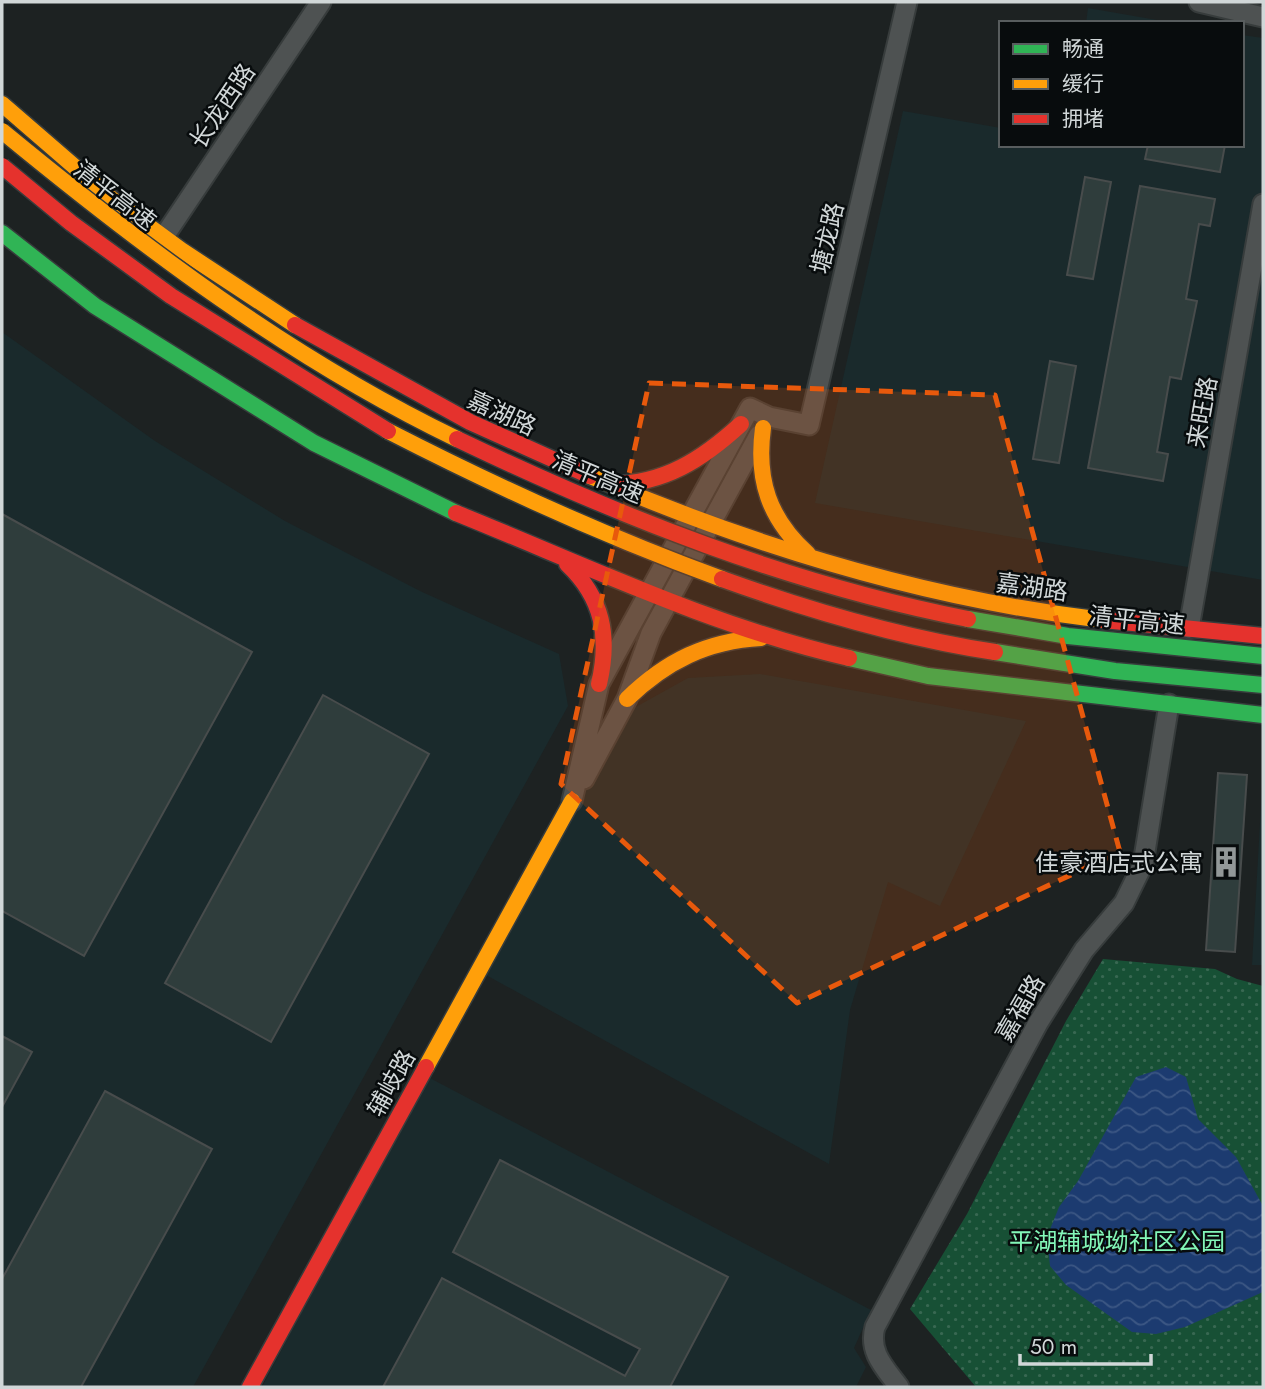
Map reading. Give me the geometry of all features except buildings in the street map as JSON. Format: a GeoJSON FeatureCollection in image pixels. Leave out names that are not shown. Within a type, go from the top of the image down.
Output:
{"type":"FeatureCollection","features":[{"type":"Feature","properties":{"kind":"main road","name":"嘉湖路"},"geometry":{"type":"LineString","coordinates":[[2,104],[110,198],[163,238],[377,374],[448,413],[599,482],[711,524],[876,578],[1019,610],[1263,636]]}},
{"type":"Feature","properties":{"kind":"main road","name":"清平高速"},"geometry":{"type":"LineString","coordinates":[[2,131],[120,230],[294,346],[417,418],[600,503],[733,555],[828,585],[939,613],[1082,638],[1263,656]]}},
{"type":"Feature","properties":{"kind":"main road","name":"清平高速"},"geometry":{"type":"LineString","coordinates":[[2,166],[71,223],[171,296],[344,406],[486,481],[634,545],[792,604],[936,643],[1115,671],[1263,685]]}},
{"type":"Feature","properties":{"kind":"main road"},"geometry":{"type":"LineString","coordinates":[[2,233],[95,306],[314,443],[438,505],[669,601],[775,638],[866,664],[929,676],[1263,715]]}},
{"type":"Feature","properties":{"kind":"main road"},"geometry":{"type":"LineString","coordinates":[[599,482],[638,483],[672,473],[707,454],[746,416]]}},
{"type":"Feature","properties":{"kind":"main road"},"geometry":{"type":"LineString","coordinates":[[766,422],[758,466],[767,503],[785,534],[814,559]]}},
{"type":"Feature","properties":{"kind":"main road"},"geometry":{"type":"LineString","coordinates":[[554,555],[582,578],[600,611],[608,647],[599,684]]}},
{"type":"Feature","properties":{"kind":"main road"},"geometry":{"type":"LineString","coordinates":[[627,699],[656,672],[691,652],[730,640],[775,638]]}},
{"type":"Feature","properties":{"kind":"main road","name":"辅岐路"},"geometry":{"type":"LineString","coordinates":[[250,1387],[572,801]]}},
{"type":"Feature","properties":{"kind":"street","name":"长龙西路"},"geometry":{"type":"LineString","coordinates":[[163,238],[321,2]]}},
{"type":"Feature","properties":{"kind":"street","name":"塘龙路"},"geometry":{"type":"LineString","coordinates":[[746,416],[766,422],[809,425],[907,2]]}},
{"type":"Feature","properties":{"kind":"street"},"geometry":{"type":"LineString","coordinates":[[1199,2],[1263,17]]}},
{"type":"Feature","properties":{"kind":"street","name":"来旺路"},"geometry":{"type":"LineString","coordinates":[[1189,628],[1263,204]]}},
{"type":"Feature","properties":{"kind":"street"},"geometry":{"type":"LineString","coordinates":[[572,801],[599,684],[746,416]]}},
{"type":"Feature","properties":{"kind":"street"},"geometry":{"type":"LineString","coordinates":[[572,801],[627,699],[651,634],[766,422]]}},
{"type":"Feature","properties":{"kind":"street","name":"嘉福路"},"geometry":{"type":"LineString","coordinates":[[899,1387],[876,1354],[872,1337],[875,1327],[1038,1023],[1084,950],[1113,919],[1135,885],[1143,864],[1169,704]]}},
{"type":"Feature","properties":{"kind":"highlighted area"},"geometry":{"type":"Polygon","coordinates":[[[649,383],[995,395],[1120,852],[797,1003],[561,784],[649,383]]]}},
{"type":"Feature","properties":{"kind":"shaded area"},"geometry":{"type":"Polygon","coordinates":[[[1088,8],[1163,21],[1086,21],[1088,8]]]}},
{"type":"Feature","properties":{"kind":"shaded area"},"geometry":{"type":"Polygon","coordinates":[[[1244,35],[1263,38],[1263,580],[815,503],[903,111],[999,128],[999,147],[1244,147],[1244,35]]]}},
{"type":"Feature","properties":{"kind":"shaded area"},"geometry":{"type":"Polygon","coordinates":[[[2,332],[155,441],[285,521],[420,591],[559,654],[568,706],[193,1387],[2,1387],[2,332]]]}},
{"type":"Feature","properties":{"kind":"shaded area"},"geometry":{"type":"Polygon","coordinates":[[[760,674],[1026,721],[940,906],[888,882],[850,1010],[829,1164],[486,975],[552,849],[634,708],[688,678],[760,674]]]}},
{"type":"Feature","properties":{"kind":"shaded area"},"geometry":{"type":"Polygon","coordinates":[[[1263,770],[1263,965],[1252,965],[1263,770]]]}},
{"type":"Feature","properties":{"kind":"shaded area"},"geometry":{"type":"Polygon","coordinates":[[[426,1076],[871,1310],[854,1348],[866,1367],[856,1387],[262,1387],[426,1076]]]}},
{"type":"Feature","properties":{"kind":"green space","name":"平湖辅城坳社区公园"},"geometry":{"type":"Polygon","coordinates":[[[1103,959],[1215,969],[1263,986],[1263,1387],[976,1387],[910,1309],[967,1214],[1066,1021],[1103,959]]]}},
{"type":"Feature","properties":{"kind":"water"},"geometry":{"type":"Polygon","coordinates":[[[1166,1067],[1186,1077],[1198,1119],[1236,1157],[1263,1206],[1263,1292],[1185,1327],[1156,1334],[1132,1332],[1066,1285],[1050,1266],[1047,1237],[1059,1207],[1078,1181],[1136,1077],[1166,1067]]]}},
{"type":"Feature","properties":{"kind":"traffic: fast"},"geometry":{"type":"LineString","coordinates":[[2,233],[95,306],[314,443],[456,513]]}},
{"type":"Feature","properties":{"kind":"traffic: fast"},"geometry":{"type":"LineString","coordinates":[[968,619],[1068,636],[1263,656]]}},
{"type":"Feature","properties":{"kind":"traffic: fast"},"geometry":{"type":"LineString","coordinates":[[995,652],[1115,671],[1263,685]]}},
{"type":"Feature","properties":{"kind":"traffic: fast"},"geometry":{"type":"LineString","coordinates":[[849,658],[928,676],[1263,715]]}},
{"type":"Feature","properties":{"kind":"traffic: slow"},"geometry":{"type":"LineString","coordinates":[[2,104],[113,200],[181,250],[295,325]]}},
{"type":"Feature","properties":{"kind":"traffic: slow"},"geometry":{"type":"LineString","coordinates":[[2,131],[109,217],[277,337],[396,408],[457,439]]}},
{"type":"Feature","properties":{"kind":"traffic: slow"},"geometry":{"type":"LineString","coordinates":[[763,428],[762,465],[768,497],[784,527],[808,554]]}},
{"type":"Feature","properties":{"kind":"traffic: slow"},"geometry":{"type":"LineString","coordinates":[[388,431],[553,510],[722,579]]}},
{"type":"Feature","properties":{"kind":"traffic: slow"},"geometry":{"type":"LineString","coordinates":[[590,476],[715,526],[841,567],[971,599],[1103,620]]}},
{"type":"Feature","properties":{"kind":"traffic: slow"},"geometry":{"type":"LineString","coordinates":[[627,699],[657,674],[688,655],[723,643],[761,638]]}},
{"type":"Feature","properties":{"kind":"traffic: slow"},"geometry":{"type":"LineString","coordinates":[[426,1067],[572,801]]}},
{"type":"Feature","properties":{"kind":"traffic: jam"},"geometry":{"type":"LineString","coordinates":[[2,166],[71,223],[171,296],[388,431]]}},
{"type":"Feature","properties":{"kind":"traffic: jam"},"geometry":{"type":"LineString","coordinates":[[295,325],[470,422],[590,476]]}},
{"type":"Feature","properties":{"kind":"traffic: jam"},"geometry":{"type":"LineString","coordinates":[[610,484],[647,480],[681,468],[697,459],[741,424]]}},
{"type":"Feature","properties":{"kind":"traffic: jam"},"geometry":{"type":"LineString","coordinates":[[457,439],[580,495],[706,545],[836,587],[968,619]]}},
{"type":"Feature","properties":{"kind":"traffic: jam"},"geometry":{"type":"LineString","coordinates":[[456,513],[699,612],[748,630],[849,658]]}},
{"type":"Feature","properties":{"kind":"traffic: jam"},"geometry":{"type":"LineString","coordinates":[[567,564],[589,590],[601,619],[604,650],[599,684]]}},
{"type":"Feature","properties":{"kind":"traffic: jam"},"geometry":{"type":"LineString","coordinates":[[722,579],[857,622],[995,652]]}},
{"type":"Feature","properties":{"kind":"traffic: jam"},"geometry":{"type":"LineString","coordinates":[[1103,620],[1263,636]]}},
{"type":"Feature","properties":{"kind":"traffic: jam"},"geometry":{"type":"LineString","coordinates":[[250,1387],[426,1067]]}},
{"type":"Feature","properties":{"kind":"place","name":"佳豪酒店式公寓"},"geometry":{"type":"Point","coordinates":[1226,862]}}]}
